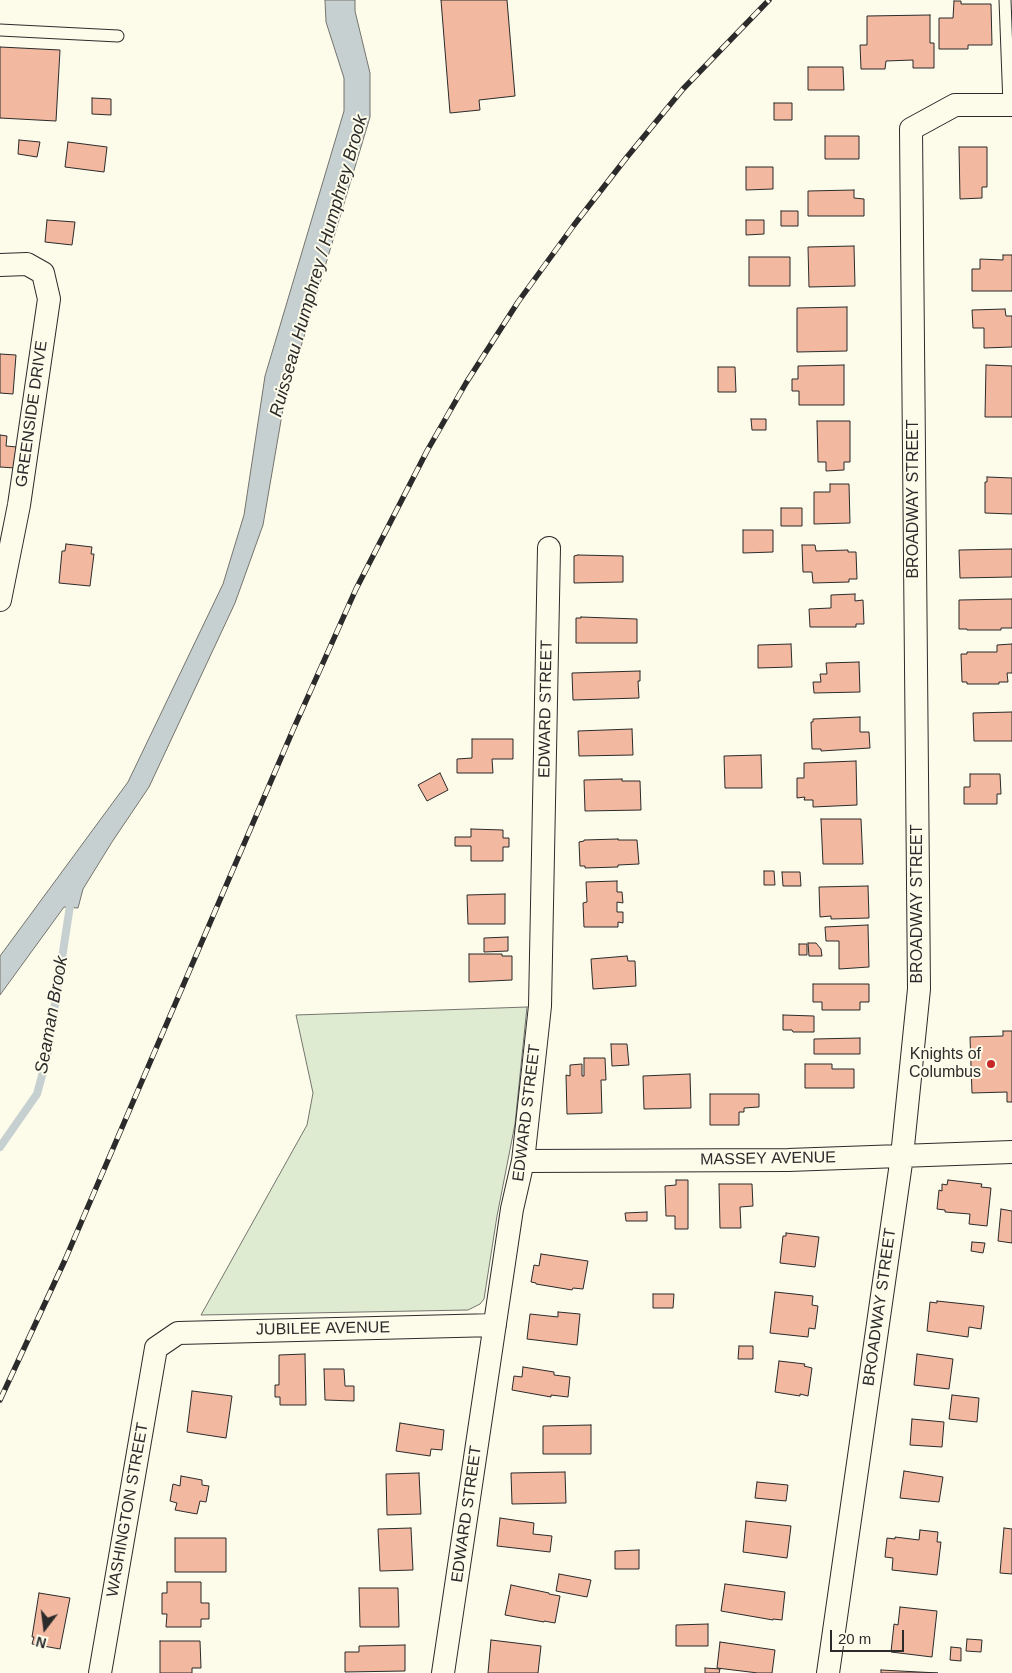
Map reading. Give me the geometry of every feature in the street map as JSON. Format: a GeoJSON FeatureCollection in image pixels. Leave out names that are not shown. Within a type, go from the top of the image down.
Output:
{"type":"FeatureCollection","features":[{"type":"Feature","properties":{"kind":"street","name":"BROADWAY STREET"},"geometry":{"type":"LineString","coordinates":[[828,1673],[902,1156],[919,989],[911,129],[955,105],[1010,105]]}},
{"type":"Feature","properties":{"kind":"street","name":"GREENSIDE DRIVE"},"geometry":{"type":"LineString","coordinates":[[0,265],[27,264],[43,273],[49,299],[19,505],[0,600]]}},
{"type":"Feature","properties":{"kind":"street","name":"EDWARD STREET"},"geometry":{"type":"LineString","coordinates":[[443,1673],[512,1209],[523,1161],[540,1006],[548,548]]}},
{"type":"Feature","properties":{"kind":"street","name":"MASSEY AVENUE"},"geometry":{"type":"LineString","coordinates":[[523,1161],[788,1160],[1012,1152]]}},
{"type":"Feature","properties":{"kind":"street","name":"JUBILEE AVENUE"},"geometry":{"type":"LineString","coordinates":[[156,1348],[178,1333],[495,1325]]}},
{"type":"Feature","properties":{"kind":"street","name":"WASHINGTON STREET"},"geometry":{"type":"LineString","coordinates":[[100,1673],[156,1348]]}},
{"type":"Feature","properties":{"kind":"lane"},"geometry":{"type":"LineString","coordinates":[[1005,0],[1010,105]]}},
{"type":"Feature","properties":{"kind":"lane"},"geometry":{"type":"LineString","coordinates":[[0,30],[118,36]]}},
{"type":"Feature","properties":{"kind":"green space"},"geometry":{"type":"Polygon","coordinates":[[[527,1007],[515,1124],[497,1216],[484,1299],[480,1304],[468,1310],[201,1315],[307,1125],[313,1093],[296,1015],[527,1007]]]}},
{"type":"Feature","properties":{"kind":"water","name":"Ruisseau Humphrey / Humphrey Brook"},"geometry":{"type":"Polygon","coordinates":[[[325,0],[355,0],[355,11],[370,73],[370,117],[284,403],[263,525],[235,603],[149,787],[83,889],[78,908],[64,907],[0,995],[0,956],[128,782],[223,584],[244,515],[265,376],[344,111],[344,78],[326,22],[325,0]]]}},
{"type":"Feature","properties":{"kind":"building"},"geometry":{"type":"Polygon","coordinates":[[[441,0],[507,0],[515,96],[479,100],[480,110],[450,113],[441,0]]]}},
{"type":"Feature","properties":{"kind":"building"},"geometry":{"type":"Polygon","coordinates":[[[954,1],[961,1],[961,4],[991,4],[992,45],[968,45],[968,49],[939,49],[939,18],[953,18],[954,1]]]}},
{"type":"Feature","properties":{"kind":"building"},"geometry":{"type":"Polygon","coordinates":[[[930,15],[930,43],[934,43],[934,68],[913,68],[913,60],[886,61],[885,69],[861,69],[860,45],[867,45],[867,16],[930,15]]]}},
{"type":"Feature","properties":{"kind":"building"},"geometry":{"type":"Polygon","coordinates":[[[0,47],[60,50],[56,121],[0,118],[0,47]]]}},
{"type":"Feature","properties":{"kind":"building"},"geometry":{"type":"Polygon","coordinates":[[[808,67],[843,67],[844,90],[808,90],[808,67]]]}},
{"type":"Feature","properties":{"kind":"building"},"geometry":{"type":"Polygon","coordinates":[[[92,98],[111,99],[111,115],[92,114],[92,98]]]}},
{"type":"Feature","properties":{"kind":"building"},"geometry":{"type":"Polygon","coordinates":[[[774,103],[792,103],[792,120],[774,120],[774,103]]]}},
{"type":"Feature","properties":{"kind":"building"},"geometry":{"type":"Polygon","coordinates":[[[825,136],[859,136],[859,159],[825,159],[825,136]]]}},
{"type":"Feature","properties":{"kind":"building"},"geometry":{"type":"Polygon","coordinates":[[[19,140],[40,142],[37,157],[18,154],[19,140]]]}},
{"type":"Feature","properties":{"kind":"building"},"geometry":{"type":"Polygon","coordinates":[[[68,142],[107,147],[104,172],[65,167],[68,142]]]}},
{"type":"Feature","properties":{"kind":"building"},"geometry":{"type":"Polygon","coordinates":[[[959,147],[987,147],[987,187],[982,187],[982,198],[960,199],[959,147]]]}},
{"type":"Feature","properties":{"kind":"building"},"geometry":{"type":"Polygon","coordinates":[[[746,167],[773,167],[773,189],[746,190],[746,167]]]}},
{"type":"Feature","properties":{"kind":"building"},"geometry":{"type":"Polygon","coordinates":[[[854,190],[854,198],[864,199],[864,216],[808,216],[808,191],[854,190]]]}},
{"type":"Feature","properties":{"kind":"building"},"geometry":{"type":"Polygon","coordinates":[[[781,211],[798,211],[798,226],[781,226],[781,211]]]}},
{"type":"Feature","properties":{"kind":"building"},"geometry":{"type":"Polygon","coordinates":[[[47,220],[75,222],[72,245],[45,242],[47,220]]]}},
{"type":"Feature","properties":{"kind":"building"},"geometry":{"type":"Polygon","coordinates":[[[746,220],[764,220],[764,234],[746,235],[746,220]]]}},
{"type":"Feature","properties":{"kind":"building"},"geometry":{"type":"Polygon","coordinates":[[[854,246],[855,286],[809,287],[808,247],[854,246]]]}},
{"type":"Feature","properties":{"kind":"building"},"geometry":{"type":"Polygon","coordinates":[[[1003,255],[1012,255],[1012,291],[972,291],[972,269],[980,269],[980,259],[1003,260],[1003,255]]]}},
{"type":"Feature","properties":{"kind":"building"},"geometry":{"type":"Polygon","coordinates":[[[749,257],[790,257],[790,286],[749,286],[749,257]]]}},
{"type":"Feature","properties":{"kind":"building"},"geometry":{"type":"Polygon","coordinates":[[[847,307],[847,351],[797,352],[797,308],[847,307]]]}},
{"type":"Feature","properties":{"kind":"building"},"geometry":{"type":"Polygon","coordinates":[[[1005,309],[1006,316],[1012,316],[1012,347],[984,348],[984,328],[973,328],[972,310],[1005,309]]]}},
{"type":"Feature","properties":{"kind":"building"},"geometry":{"type":"Polygon","coordinates":[[[0,354],[16,355],[13,394],[0,393],[0,354]]]}},
{"type":"Feature","properties":{"kind":"building"},"geometry":{"type":"Polygon","coordinates":[[[844,365],[844,405],[799,405],[799,391],[792,391],[792,379],[798,379],[798,366],[844,365]]]}},
{"type":"Feature","properties":{"kind":"building"},"geometry":{"type":"Polygon","coordinates":[[[986,365],[1012,366],[1012,417],[985,417],[986,365]]]}},
{"type":"Feature","properties":{"kind":"building"},"geometry":{"type":"Polygon","coordinates":[[[718,367],[735,367],[736,392],[718,392],[718,367]]]}},
{"type":"Feature","properties":{"kind":"building"},"geometry":{"type":"Polygon","coordinates":[[[751,419],[766,419],[766,430],[752,430],[751,419]]]}},
{"type":"Feature","properties":{"kind":"building"},"geometry":{"type":"Polygon","coordinates":[[[817,421],[850,421],[850,462],[844,462],[844,470],[826,471],[826,462],[818,462],[817,421]]]}},
{"type":"Feature","properties":{"kind":"building"},"geometry":{"type":"Polygon","coordinates":[[[0,435],[7,436],[6,446],[17,447],[15,468],[0,467],[0,435]]]}},
{"type":"Feature","properties":{"kind":"building"},"geometry":{"type":"Polygon","coordinates":[[[987,477],[1012,478],[1012,514],[985,513],[985,482],[987,482],[987,477]]]}},
{"type":"Feature","properties":{"kind":"building"},"geometry":{"type":"Polygon","coordinates":[[[830,484],[849,484],[850,523],[814,524],[814,492],[830,492],[830,484]]]}},
{"type":"Feature","properties":{"kind":"building"},"geometry":{"type":"Polygon","coordinates":[[[781,508],[802,508],[802,526],[781,526],[781,508]]]}},
{"type":"Feature","properties":{"kind":"building"},"geometry":{"type":"Polygon","coordinates":[[[743,530],[773,530],[773,552],[743,553],[743,530]]]}},
{"type":"Feature","properties":{"kind":"building"},"geometry":{"type":"Polygon","coordinates":[[[66,544],[92,547],[91,554],[94,554],[90,586],[59,583],[62,551],[65,551],[66,544]]]}},
{"type":"Feature","properties":{"kind":"building"},"geometry":{"type":"Polygon","coordinates":[[[802,545],[815,545],[816,551],[848,550],[848,552],[856,552],[857,579],[849,579],[849,582],[813,583],[812,572],[803,572],[802,545]]]}},
{"type":"Feature","properties":{"kind":"building"},"geometry":{"type":"Polygon","coordinates":[[[1012,549],[1012,577],[960,578],[959,550],[1012,549]]]}},
{"type":"Feature","properties":{"kind":"building"},"geometry":{"type":"Polygon","coordinates":[[[574,556],[623,556],[623,582],[574,583],[574,556]]]}},
{"type":"Feature","properties":{"kind":"building"},"geometry":{"type":"Polygon","coordinates":[[[855,594],[855,601],[863,600],[864,624],[856,624],[856,627],[810,627],[809,609],[831,608],[831,595],[855,594]]]}},
{"type":"Feature","properties":{"kind":"building"},"geometry":{"type":"Polygon","coordinates":[[[1012,599],[1012,628],[1001,628],[1001,630],[959,629],[959,600],[1012,599]]]}},
{"type":"Feature","properties":{"kind":"building"},"geometry":{"type":"Polygon","coordinates":[[[576,618],[637,619],[637,643],[576,643],[576,618]]]}},
{"type":"Feature","properties":{"kind":"building"},"geometry":{"type":"Polygon","coordinates":[[[791,644],[792,667],[758,668],[758,645],[791,644]]]}},
{"type":"Feature","properties":{"kind":"building"},"geometry":{"type":"Polygon","coordinates":[[[1012,644],[1012,673],[1007,673],[1008,682],[999,682],[999,684],[967,684],[967,682],[962,682],[961,654],[967,654],[967,652],[997,652],[997,645],[1012,644]]]}},
{"type":"Feature","properties":{"kind":"building"},"geometry":{"type":"Polygon","coordinates":[[[859,662],[860,692],[814,693],[813,682],[821,682],[820,674],[827,674],[826,663],[859,662]]]}},
{"type":"Feature","properties":{"kind":"building"},"geometry":{"type":"Polygon","coordinates":[[[640,671],[640,681],[638,681],[639,698],[573,700],[572,673],[640,671]]]}},
{"type":"Feature","properties":{"kind":"building"},"geometry":{"type":"Polygon","coordinates":[[[1012,712],[1012,741],[974,741],[973,713],[1012,712]]]}},
{"type":"Feature","properties":{"kind":"building"},"geometry":{"type":"Polygon","coordinates":[[[860,717],[860,732],[869,732],[870,748],[821,751],[821,749],[812,749],[811,722],[813,722],[813,719],[860,717]]]}},
{"type":"Feature","properties":{"kind":"building"},"geometry":{"type":"Polygon","coordinates":[[[632,729],[633,755],[579,756],[578,731],[632,729]]]}},
{"type":"Feature","properties":{"kind":"building"},"geometry":{"type":"Polygon","coordinates":[[[472,739],[513,739],[513,759],[492,759],[493,773],[457,773],[457,759],[472,758],[472,739]]]}},
{"type":"Feature","properties":{"kind":"building"},"geometry":{"type":"Polygon","coordinates":[[[761,755],[762,788],[725,788],[724,756],[761,755]]]}},
{"type":"Feature","properties":{"kind":"building"},"geometry":{"type":"Polygon","coordinates":[[[856,761],[857,805],[813,807],[813,800],[804,800],[805,797],[797,798],[797,778],[804,778],[804,763],[856,761]]]}},
{"type":"Feature","properties":{"kind":"building"},"geometry":{"type":"Polygon","coordinates":[[[440,773],[448,790],[427,801],[418,785],[440,773]]]}},
{"type":"Feature","properties":{"kind":"building"},"geometry":{"type":"Polygon","coordinates":[[[970,774],[1000,774],[1001,794],[997,794],[997,804],[964,804],[964,787],[970,787],[970,774]]]}},
{"type":"Feature","properties":{"kind":"building"},"geometry":{"type":"Polygon","coordinates":[[[622,779],[622,781],[640,781],[641,810],[585,811],[584,780],[622,779]]]}},
{"type":"Feature","properties":{"kind":"building"},"geometry":{"type":"Polygon","coordinates":[[[821,819],[861,819],[863,864],[823,864],[821,819]]]}},
{"type":"Feature","properties":{"kind":"building"},"geometry":{"type":"Polygon","coordinates":[[[471,829],[503,830],[503,838],[509,838],[509,847],[503,847],[503,861],[471,861],[471,846],[455,846],[455,837],[471,837],[471,829]]]}},
{"type":"Feature","properties":{"kind":"building"},"geometry":{"type":"Polygon","coordinates":[[[584,840],[637,840],[639,864],[618,865],[618,867],[585,868],[585,866],[580,866],[579,842],[584,840]]]}},
{"type":"Feature","properties":{"kind":"building"},"geometry":{"type":"Polygon","coordinates":[[[764,871],[774,871],[775,885],[764,885],[764,871]]]}},
{"type":"Feature","properties":{"kind":"building"},"geometry":{"type":"Polygon","coordinates":[[[782,872],[800,872],[801,886],[783,886],[782,872]]]}},
{"type":"Feature","properties":{"kind":"building"},"geometry":{"type":"Polygon","coordinates":[[[617,881],[617,892],[622,892],[623,903],[617,902],[617,912],[623,912],[623,923],[618,922],[618,927],[584,927],[583,903],[587,902],[586,882],[617,881]]]}},
{"type":"Feature","properties":{"kind":"building"},"geometry":{"type":"Polygon","coordinates":[[[868,886],[869,918],[831,919],[831,916],[820,917],[819,887],[868,886]]]}},
{"type":"Feature","properties":{"kind":"building"},"geometry":{"type":"Polygon","coordinates":[[[505,894],[505,924],[468,924],[467,895],[505,894]]]}},
{"type":"Feature","properties":{"kind":"building"},"geometry":{"type":"Polygon","coordinates":[[[868,925],[869,967],[839,969],[839,941],[826,941],[825,927],[868,925]]]}},
{"type":"Feature","properties":{"kind":"building"},"geometry":{"type":"Polygon","coordinates":[[[508,937],[508,951],[484,952],[484,938],[508,937]]]}},
{"type":"Feature","properties":{"kind":"building"},"geometry":{"type":"Polygon","coordinates":[[[808,943],[816,943],[821,949],[822,956],[809,956],[808,943]]]}},
{"type":"Feature","properties":{"kind":"building"},"geometry":{"type":"Polygon","coordinates":[[[799,944],[807,944],[807,955],[799,955],[799,944]]]}},
{"type":"Feature","properties":{"kind":"building"},"geometry":{"type":"Polygon","coordinates":[[[469,954],[502,954],[502,956],[512,956],[512,980],[469,982],[469,954]]]}},
{"type":"Feature","properties":{"kind":"building"},"geometry":{"type":"Polygon","coordinates":[[[627,956],[628,961],[635,961],[636,986],[593,989],[591,959],[627,956]]]}},
{"type":"Feature","properties":{"kind":"building"},"geometry":{"type":"Polygon","coordinates":[[[813,984],[869,984],[869,1002],[860,1002],[860,1010],[822,1010],[822,1002],[813,1002],[813,984]]]}},
{"type":"Feature","properties":{"kind":"building"},"geometry":{"type":"Polygon","coordinates":[[[783,1015],[814,1016],[814,1032],[783,1030],[783,1015]]]}},
{"type":"Feature","properties":{"kind":"building","name":"Knights of Columbus"},"geometry":{"type":"Polygon","coordinates":[[[1003,1031],[1012,1031],[1012,1102],[1007,1102],[1007,1092],[972,1093],[970,1037],[1003,1036],[1003,1031]]]}},
{"type":"Feature","properties":{"kind":"building"},"geometry":{"type":"Polygon","coordinates":[[[860,1038],[860,1054],[814,1054],[814,1039],[860,1038]]]}},
{"type":"Feature","properties":{"kind":"building"},"geometry":{"type":"Polygon","coordinates":[[[611,1044],[627,1044],[629,1065],[612,1066],[611,1044]]]}},
{"type":"Feature","properties":{"kind":"building"},"geometry":{"type":"Polygon","coordinates":[[[584,1058],[605,1058],[606,1080],[601,1080],[602,1113],[567,1114],[566,1075],[570,1076],[570,1065],[582,1064],[582,1076],[584,1076],[584,1058]]]}},
{"type":"Feature","properties":{"kind":"building"},"geometry":{"type":"Polygon","coordinates":[[[805,1064],[832,1064],[832,1069],[854,1069],[854,1088],[805,1088],[805,1064]]]}},
{"type":"Feature","properties":{"kind":"building"},"geometry":{"type":"Polygon","coordinates":[[[690,1074],[691,1108],[644,1109],[643,1076],[690,1074]]]}},
{"type":"Feature","properties":{"kind":"building"},"geometry":{"type":"Polygon","coordinates":[[[710,1094],[759,1094],[759,1107],[744,1108],[744,1112],[739,1112],[739,1125],[710,1125],[710,1094]]]}},
{"type":"Feature","properties":{"kind":"building"},"geometry":{"type":"Polygon","coordinates":[[[676,1180],[688,1180],[688,1229],[675,1229],[675,1216],[666,1216],[665,1186],[676,1185],[676,1180]]]}},
{"type":"Feature","properties":{"kind":"building"},"geometry":{"type":"Polygon","coordinates":[[[948,1180],[982,1184],[981,1187],[991,1188],[987,1226],[969,1224],[970,1214],[945,1212],[945,1210],[937,1209],[939,1190],[942,1191],[942,1184],[947,1185],[948,1180]]]}},
{"type":"Feature","properties":{"kind":"building"},"geometry":{"type":"Polygon","coordinates":[[[719,1184],[752,1184],[753,1206],[740,1207],[741,1228],[720,1228],[719,1184]]]}},
{"type":"Feature","properties":{"kind":"building"},"geometry":{"type":"Polygon","coordinates":[[[1001,1209],[1012,1211],[1012,1243],[998,1241],[1001,1209]]]}},
{"type":"Feature","properties":{"kind":"building"},"geometry":{"type":"Polygon","coordinates":[[[647,1212],[647,1221],[626,1221],[625,1213],[647,1212]]]}},
{"type":"Feature","properties":{"kind":"building"},"geometry":{"type":"Polygon","coordinates":[[[786,1233],[819,1237],[815,1267],[780,1263],[783,1236],[786,1236],[786,1233]]]}},
{"type":"Feature","properties":{"kind":"building"},"geometry":{"type":"Polygon","coordinates":[[[972,1242],[985,1243],[983,1253],[971,1251],[972,1242]]]}},
{"type":"Feature","properties":{"kind":"building"},"geometry":{"type":"Polygon","coordinates":[[[541,1254],[588,1261],[583,1289],[573,1288],[572,1290],[531,1282],[534,1265],[539,1266],[541,1254]]]}},
{"type":"Feature","properties":{"kind":"building"},"geometry":{"type":"Polygon","coordinates":[[[775,1292],[813,1296],[812,1305],[818,1306],[815,1329],[809,1328],[808,1337],[770,1333],[775,1292]]]}},
{"type":"Feature","properties":{"kind":"building"},"geometry":{"type":"Polygon","coordinates":[[[653,1294],[674,1294],[673,1308],[653,1308],[653,1294]]]}},
{"type":"Feature","properties":{"kind":"building"},"geometry":{"type":"Polygon","coordinates":[[[937,1301],[984,1306],[981,1329],[969,1327],[968,1337],[927,1331],[930,1302],[937,1303],[937,1301]]]}},
{"type":"Feature","properties":{"kind":"building"},"geometry":{"type":"Polygon","coordinates":[[[558,1312],[580,1314],[577,1345],[527,1339],[530,1314],[558,1317],[558,1312]]]}},
{"type":"Feature","properties":{"kind":"building"},"geometry":{"type":"Polygon","coordinates":[[[739,1346],[753,1346],[753,1359],[738,1359],[739,1346]]]}},
{"type":"Feature","properties":{"kind":"building"},"geometry":{"type":"Polygon","coordinates":[[[305,1354],[306,1405],[280,1405],[280,1397],[275,1397],[275,1385],[279,1385],[279,1355],[305,1354]]]}},
{"type":"Feature","properties":{"kind":"building"},"geometry":{"type":"Polygon","coordinates":[[[917,1354],[953,1359],[949,1389],[914,1385],[917,1354]]]}},
{"type":"Feature","properties":{"kind":"building"},"geometry":{"type":"Polygon","coordinates":[[[779,1361],[805,1364],[804,1366],[812,1368],[808,1396],[775,1392],[779,1361]]]}},
{"type":"Feature","properties":{"kind":"building"},"geometry":{"type":"Polygon","coordinates":[[[523,1367],[554,1372],[554,1375],[570,1377],[568,1397],[551,1395],[551,1397],[512,1390],[514,1376],[522,1377],[523,1367]]]}},
{"type":"Feature","properties":{"kind":"building"},"geometry":{"type":"Polygon","coordinates":[[[324,1369],[344,1369],[345,1386],[354,1386],[354,1401],[325,1400],[324,1369]]]}},
{"type":"Feature","properties":{"kind":"building"},"geometry":{"type":"Polygon","coordinates":[[[192,1391],[232,1396],[226,1438],[187,1432],[192,1391]]]}},
{"type":"Feature","properties":{"kind":"building"},"geometry":{"type":"Polygon","coordinates":[[[952,1395],[979,1398],[977,1422],[949,1419],[952,1395]]]}},
{"type":"Feature","properties":{"kind":"building"},"geometry":{"type":"Polygon","coordinates":[[[912,1419],[944,1422],[942,1447],[910,1445],[912,1419]]]}},
{"type":"Feature","properties":{"kind":"building"},"geometry":{"type":"Polygon","coordinates":[[[400,1423],[444,1430],[442,1450],[431,1449],[430,1456],[396,1451],[400,1423]]]}},
{"type":"Feature","properties":{"kind":"building"},"geometry":{"type":"Polygon","coordinates":[[[591,1425],[591,1454],[543,1454],[543,1426],[591,1425]]]}},
{"type":"Feature","properties":{"kind":"building"},"geometry":{"type":"Polygon","coordinates":[[[904,1471],[943,1477],[939,1502],[900,1498],[904,1471]]]}},
{"type":"Feature","properties":{"kind":"building"},"geometry":{"type":"Polygon","coordinates":[[[565,1472],[566,1503],[512,1504],[511,1473],[565,1472]]]}},
{"type":"Feature","properties":{"kind":"building"},"geometry":{"type":"Polygon","coordinates":[[[419,1473],[421,1514],[387,1515],[386,1474],[419,1473]]]}},
{"type":"Feature","properties":{"kind":"building"},"geometry":{"type":"Polygon","coordinates":[[[181,1476],[202,1480],[202,1485],[209,1486],[206,1502],[200,1501],[197,1514],[175,1510],[177,1503],[170,1501],[173,1484],[180,1486],[181,1476]]]}},
{"type":"Feature","properties":{"kind":"building"},"geometry":{"type":"Polygon","coordinates":[[[757,1482],[788,1485],[786,1501],[755,1498],[757,1482]]]}},
{"type":"Feature","properties":{"kind":"building"},"geometry":{"type":"Polygon","coordinates":[[[500,1518],[534,1523],[533,1534],[552,1536],[550,1552],[497,1546],[500,1518]]]}},
{"type":"Feature","properties":{"kind":"building"},"geometry":{"type":"Polygon","coordinates":[[[746,1521],[791,1526],[787,1558],[743,1552],[746,1521]]]}},
{"type":"Feature","properties":{"kind":"building"},"geometry":{"type":"Polygon","coordinates":[[[411,1528],[413,1570],[380,1571],[378,1529],[411,1528]]]}},
{"type":"Feature","properties":{"kind":"building"},"geometry":{"type":"Polygon","coordinates":[[[1004,1528],[1012,1529],[1012,1574],[1000,1573],[1004,1528]]]}},
{"type":"Feature","properties":{"kind":"building"},"geometry":{"type":"Polygon","coordinates":[[[920,1530],[938,1532],[937,1542],[941,1542],[937,1575],[892,1570],[893,1558],[885,1557],[887,1538],[919,1540],[920,1530]]]}},
{"type":"Feature","properties":{"kind":"building"},"geometry":{"type":"Polygon","coordinates":[[[175,1538],[226,1538],[226,1572],[175,1572],[175,1538]]]}},
{"type":"Feature","properties":{"kind":"building"},"geometry":{"type":"Polygon","coordinates":[[[639,1550],[639,1569],[615,1569],[615,1551],[639,1550]]]}},
{"type":"Feature","properties":{"kind":"building"},"geometry":{"type":"Polygon","coordinates":[[[559,1574],[591,1580],[587,1597],[556,1591],[559,1574]]]}},
{"type":"Feature","properties":{"kind":"building"},"geometry":{"type":"Polygon","coordinates":[[[167,1582],[201,1582],[201,1603],[209,1603],[209,1619],[201,1619],[201,1627],[166,1627],[167,1614],[162,1614],[162,1593],[167,1593],[167,1582]]]}},
{"type":"Feature","properties":{"kind":"building"},"geometry":{"type":"Polygon","coordinates":[[[725,1584],[785,1592],[782,1620],[721,1611],[725,1584]]]}},
{"type":"Feature","properties":{"kind":"building"},"geometry":{"type":"Polygon","coordinates":[[[511,1585],[560,1596],[555,1623],[505,1615],[511,1585]]]}},
{"type":"Feature","properties":{"kind":"building"},"geometry":{"type":"Polygon","coordinates":[[[359,1588],[398,1588],[399,1627],[360,1627],[359,1588]]]}},
{"type":"Feature","properties":{"kind":"building"},"geometry":{"type":"Polygon","coordinates":[[[39,1593],[70,1598],[60,1649],[32,1644],[39,1593]]]}},
{"type":"Feature","properties":{"kind":"building"},"geometry":{"type":"Polygon","coordinates":[[[900,1607],[937,1611],[932,1657],[891,1652],[894,1624],[898,1625],[900,1607]]]}},
{"type":"Feature","properties":{"kind":"building"},"geometry":{"type":"Polygon","coordinates":[[[708,1624],[708,1646],[676,1646],[676,1625],[708,1624]]]}},
{"type":"Feature","properties":{"kind":"building"},"geometry":{"type":"Polygon","coordinates":[[[967,1639],[982,1640],[981,1652],[966,1651],[967,1639]]]}},
{"type":"Feature","properties":{"kind":"building"},"geometry":{"type":"Polygon","coordinates":[[[491,1640],[541,1646],[538,1673],[488,1673],[491,1640]]]}},
{"type":"Feature","properties":{"kind":"building"},"geometry":{"type":"Polygon","coordinates":[[[160,1641],[200,1641],[201,1668],[192,1668],[192,1673],[160,1673],[160,1641]]]}},
{"type":"Feature","properties":{"kind":"building"},"geometry":{"type":"Polygon","coordinates":[[[720,1642],[775,1650],[772,1673],[717,1668],[720,1642]]]}},
{"type":"Feature","properties":{"kind":"building"},"geometry":{"type":"Polygon","coordinates":[[[405,1645],[405,1671],[345,1672],[345,1652],[359,1652],[359,1646],[405,1645]]]}},
{"type":"Feature","properties":{"kind":"building"},"geometry":{"type":"Polygon","coordinates":[[[951,1647],[961,1648],[961,1661],[950,1660],[951,1647]]]}},
{"type":"Feature","properties":{"kind":"building"},"geometry":{"type":"Polygon","coordinates":[[[705,1668],[720,1669],[719,1673],[705,1673],[705,1668]]]}},
{"type":"Feature","properties":{"kind":"building"},"geometry":{"type":"Polygon","coordinates":[[[881,1670],[938,1673],[881,1673],[881,1670]]]}},
{"type":"Feature","properties":{"kind":"waterway","name":"Seaman Brook"},"geometry":{"type":"LineString","coordinates":[[0,1147],[37,1094],[47,1057],[71,899]]}},
{"type":"Feature","properties":{"kind":"railway"},"geometry":{"type":"LineString","coordinates":[[0,1400],[65,1260],[293,730],[356,589],[427,451],[466,383],[518,302],[574,225],[683,89],[769,0]]}},
{"type":"Feature","properties":{"kind":"place","name":"Knights of Columbus"},"geometry":{"type":"Point","coordinates":[991,1064]}}]}
